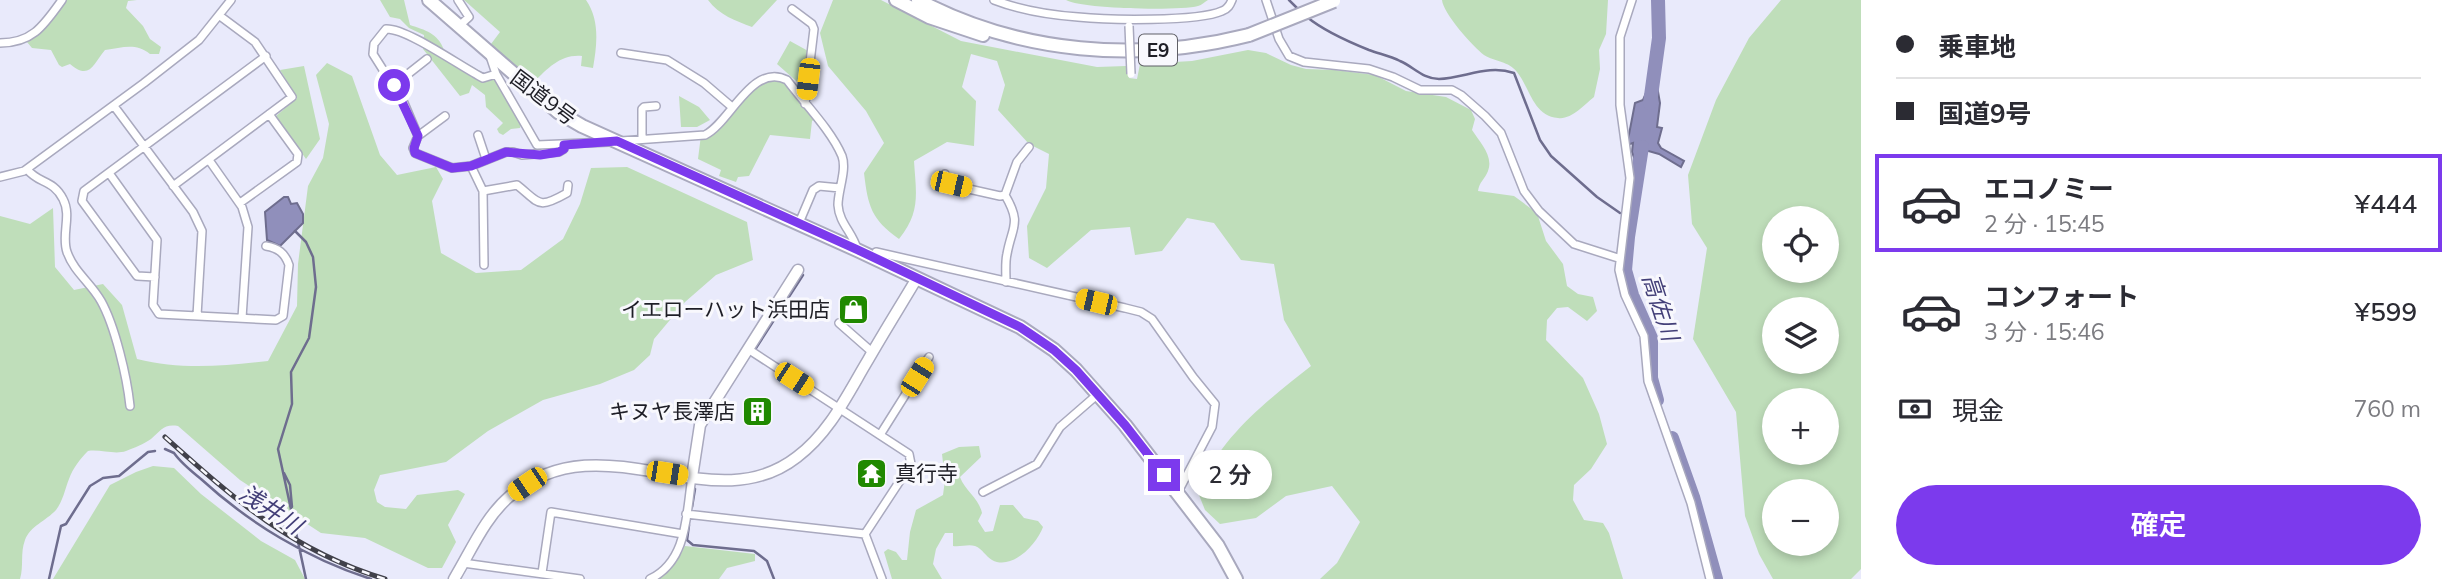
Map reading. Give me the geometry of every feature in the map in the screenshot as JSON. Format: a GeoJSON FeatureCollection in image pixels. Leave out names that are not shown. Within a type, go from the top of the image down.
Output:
{"type":"FeatureCollection","features":[{"type":"Feature","properties":{"kind":"highway","name":"国道9号"},"geometry":{"type":"LineString","coordinates":[[429,0],[558,112],[1020,327],[1054,350],[1098,394],[1178,492],[1218,546],[1236,579]]}},
{"type":"Feature","properties":{"kind":"highway"},"geometry":{"type":"LineString","coordinates":[[897,0],[929,17],[971,33],[1036,47],[1066,47]]}},
{"type":"Feature","properties":{"kind":"highway","name":"E9"},"geometry":{"type":"LineString","coordinates":[[918,0],[1003,34],[1066,47],[1104,51],[1152,51],[1249,35],[1335,1]]}},
{"type":"Feature","properties":{"kind":"street"},"geometry":{"type":"LineString","coordinates":[[0,43],[23,41],[37,32],[62,0]]}},
{"type":"Feature","properties":{"kind":"street"},"geometry":{"type":"LineString","coordinates":[[0,177],[27,169],[114,106],[199,40],[232,0]]}},
{"type":"Feature","properties":{"kind":"street"},"geometry":{"type":"LineString","coordinates":[[458,0],[469,17],[459,26]]}},
{"type":"Feature","properties":{"kind":"street"},"geometry":{"type":"LineString","coordinates":[[994,0],[1034,11],[1129,22],[1220,12],[1229,7],[1232,0]]}},
{"type":"Feature","properties":{"kind":"street"},"geometry":{"type":"LineString","coordinates":[[1266,0],[1279,39],[1289,56],[1304,62],[1369,69],[1420,90],[1452,90],[1461,95],[1501,134],[1524,191],[1539,211],[1574,244],[1618,258]]}},
{"type":"Feature","properties":{"kind":"street"},"geometry":{"type":"LineString","coordinates":[[1632,0],[1620,37],[1620,105],[1630,178],[1618,258],[1621,282],[1644,336],[1648,381],[1691,503],[1710,579]]}},
{"type":"Feature","properties":{"kind":"street"},"geometry":{"type":"LineString","coordinates":[[466,13],[474,7]]}},
{"type":"Feature","properties":{"kind":"street"},"geometry":{"type":"LineString","coordinates":[[792,9],[812,24],[814,29],[805,104]]}},
{"type":"Feature","properties":{"kind":"street"},"geometry":{"type":"LineString","coordinates":[[173,186],[292,97],[255,42],[220,16]]}},
{"type":"Feature","properties":{"kind":"street"},"geometry":{"type":"LineString","coordinates":[[1129,22],[1131,74]]}},
{"type":"Feature","properties":{"kind":"street"},"geometry":{"type":"LineString","coordinates":[[418,136],[394,85],[373,54],[373,47],[386,29],[423,44],[483,78],[496,74]]}},
{"type":"Feature","properties":{"kind":"street"},"geometry":{"type":"LineString","coordinates":[[489,53],[496,74],[537,145],[705,135],[712,131],[753,86],[773,76],[787,80],[843,158],[839,214],[847,232],[854,237],[858,250]]}},
{"type":"Feature","properties":{"kind":"street"},"geometry":{"type":"LineString","coordinates":[[621,53],[667,60],[704,83],[732,107]]}},
{"type":"Feature","properties":{"kind":"street"},"geometry":{"type":"LineString","coordinates":[[155,277],[137,276],[82,201],[84,191],[266,56]]}},
{"type":"Feature","properties":{"kind":"street"},"geometry":{"type":"LineString","coordinates":[[394,85],[427,59]]}},
{"type":"Feature","properties":{"kind":"street"},"geometry":{"type":"LineString","coordinates":[[114,106],[193,212],[202,231],[197,316]]}},
{"type":"Feature","properties":{"kind":"street"},"geometry":{"type":"LineString","coordinates":[[642,139],[642,109],[656,106]]}},
{"type":"Feature","properties":{"kind":"street"},"geometry":{"type":"LineString","coordinates":[[240,204],[297,162],[298,154],[269,114]]}},
{"type":"Feature","properties":{"kind":"street"},"geometry":{"type":"LineString","coordinates":[[445,116],[418,136],[414,148],[415,153],[447,167],[471,166],[513,152],[522,155],[559,152],[564,149],[564,145]]}},
{"type":"Feature","properties":{"kind":"street"},"geometry":{"type":"LineString","coordinates":[[478,135],[486,159]]}},
{"type":"Feature","properties":{"kind":"street"},"geometry":{"type":"LineString","coordinates":[[1006,282],[1007,254],[1015,229],[1011,206],[1005,195],[1017,162],[1029,147]]}},
{"type":"Feature","properties":{"kind":"street"},"geometry":{"type":"LineString","coordinates":[[209,160],[240,204],[248,227],[242,318]]}},
{"type":"Feature","properties":{"kind":"street"},"geometry":{"type":"LineString","coordinates":[[471,166],[483,191],[484,265]]}},
{"type":"Feature","properties":{"kind":"street"},"geometry":{"type":"LineString","coordinates":[[27,169],[37,178],[48,182],[66,207],[65,246],[68,256],[77,272],[102,302],[120,353],[130,405]]}},
{"type":"Feature","properties":{"kind":"street"},"geometry":{"type":"LineString","coordinates":[[109,173],[157,240],[153,305],[159,314],[276,320],[283,316],[289,265],[281,251],[266,246]]}},
{"type":"Feature","properties":{"kind":"street"},"geometry":{"type":"LineString","coordinates":[[945,174],[946,182],[951,184],[1005,195]]}},
{"type":"Feature","properties":{"kind":"street"},"geometry":{"type":"LineString","coordinates":[[483,191],[517,185],[535,202],[542,203],[550,202],[567,192],[568,185]]}},
{"type":"Feature","properties":{"kind":"street"},"geometry":{"type":"LineString","coordinates":[[799,223],[813,190],[819,186],[840,188]]}},
{"type":"Feature","properties":{"kind":"street"},"geometry":{"type":"LineString","coordinates":[[876,252],[1141,312],[1156,325],[1215,404],[1212,427],[1178,492]]}},
{"type":"Feature","properties":{"kind":"street"},"geometry":{"type":"LineString","coordinates":[[454,579],[492,514],[509,496],[548,473],[580,464],[619,466],[738,481],[768,475],[796,458],[823,435],[926,264]]}},
{"type":"Feature","properties":{"kind":"street"},"geometry":{"type":"LineString","coordinates":[[650,579],[667,569],[681,544],[700,425],[798,270]]}},
{"type":"Feature","properties":{"kind":"street"},"geometry":{"type":"LineString","coordinates":[[839,323],[872,352]]}},
{"type":"Feature","properties":{"kind":"street"},"geometry":{"type":"LineString","coordinates":[[748,349],[909,454],[911,464],[865,534]]}},
{"type":"Feature","properties":{"kind":"street"},"geometry":{"type":"LineString","coordinates":[[880,435],[929,357]]}},
{"type":"Feature","properties":{"kind":"street"},"geometry":{"type":"LineString","coordinates":[[983,492],[1037,464],[1060,427],[1098,394]]}},
{"type":"Feature","properties":{"kind":"street"},"geometry":{"type":"LineString","coordinates":[[542,573],[551,512],[683,534]]}},
{"type":"Feature","properties":{"kind":"street"},"geometry":{"type":"LineString","coordinates":[[686,514],[865,534]]}},
{"type":"Feature","properties":{"kind":"street"},"geometry":{"type":"LineString","coordinates":[[865,534],[882,579]]}},
{"type":"Feature","properties":{"kind":"street"},"geometry":{"type":"LineString","coordinates":[[462,565],[580,579]]}},
{"type":"Feature","properties":{"kind":"green space"},"geometry":{"type":"Polygon","coordinates":[[[65,0],[137,0],[128,1],[126,8],[143,26],[150,39],[161,47],[159,54],[123,47],[105,50],[87,71],[70,64],[62,67],[51,50],[32,48],[27,42],[40,34],[65,0]]]}},
{"type":"Feature","properties":{"kind":"green space"},"geometry":{"type":"Polygon","coordinates":[[[380,0],[404,0],[410,25],[430,33],[444,50],[494,77],[521,124],[520,128],[511,129],[503,135],[499,133],[497,129],[503,123],[486,107],[485,95],[472,85],[469,93],[460,96],[423,49],[424,35],[409,28],[400,19],[390,17],[380,0]]]}},
{"type":"Feature","properties":{"kind":"green space"},"geometry":{"type":"Polygon","coordinates":[[[464,0],[586,0],[595,24],[593,68],[581,66],[582,56],[568,57],[550,67],[534,82],[491,44],[500,32],[464,0]]]}},
{"type":"Feature","properties":{"kind":"green space"},"geometry":{"type":"Polygon","coordinates":[[[708,0],[777,0],[752,27],[723,14],[708,0]]]}},
{"type":"Feature","properties":{"kind":"green space"},"geometry":{"type":"Polygon","coordinates":[[[833,0],[881,0],[961,41],[1097,67],[1126,66],[1129,78],[1137,79],[1140,64],[1192,61],[1248,50],[1266,53],[1306,69],[1375,75],[1406,91],[1446,97],[1471,110],[1475,119],[1472,130],[1489,160],[1488,171],[1478,191],[1514,196],[1537,213],[1546,241],[1563,264],[1567,286],[1578,294],[1593,297],[1597,311],[1587,321],[1568,307],[1557,308],[1547,320],[1546,340],[1583,378],[1599,414],[1607,444],[1591,469],[1574,485],[1573,500],[1584,520],[1603,523],[1609,533],[1623,579],[1320,579],[1337,563],[1360,522],[1332,486],[1286,496],[1256,518],[1220,524],[1205,510],[1197,490],[1208,470],[1246,421],[1311,366],[1284,320],[1274,264],[1241,260],[1214,223],[1187,218],[1162,251],[1135,255],[1130,227],[1091,230],[1047,268],[1029,258],[1027,226],[1046,188],[1049,154],[1029,144],[998,110],[1005,85],[997,61],[971,54],[962,87],[976,101],[974,146],[947,142],[914,161],[916,202],[911,220],[899,239],[882,225],[872,211],[864,173],[884,143],[866,111],[828,66],[820,33],[833,0]]]}},
{"type":"Feature","properties":{"kind":"green space"},"geometry":{"type":"Polygon","coordinates":[[[1066,0],[1208,0],[1187,8],[1152,9],[1109,7],[1066,0]]]}},
{"type":"Feature","properties":{"kind":"green space"},"geometry":{"type":"Polygon","coordinates":[[[1442,0],[1608,0],[1606,34],[1599,50],[1600,69],[1594,97],[1568,117],[1558,118],[1543,112],[1537,107],[1517,72],[1510,66],[1484,55],[1466,38],[1442,0]]]}},
{"type":"Feature","properties":{"kind":"green space"},"geometry":{"type":"Polygon","coordinates":[[[1781,0],[1861,0],[1861,569],[1851,579],[1773,579],[1759,554],[1745,516],[1736,412],[1693,339],[1707,248],[1692,224],[1688,175],[1716,100],[1749,38],[1781,0]]]}},
{"type":"Feature","properties":{"kind":"green space"},"geometry":{"type":"Polygon","coordinates":[[[790,41],[810,52],[803,87],[777,64],[790,41]]]}},
{"type":"Feature","properties":{"kind":"green space"},"geometry":{"type":"Polygon","coordinates":[[[327,63],[352,76],[380,155],[397,175],[436,167],[443,179],[432,201],[441,253],[476,273],[521,270],[563,239],[580,204],[591,168],[627,167],[747,222],[753,260],[716,275],[685,302],[654,339],[650,355],[634,370],[600,384],[543,400],[488,431],[446,462],[380,475],[374,490],[377,502],[385,507],[406,509],[417,495],[458,490],[465,494],[448,525],[456,542],[442,568],[428,568],[365,538],[321,533],[240,480],[178,426],[173,426],[160,430],[148,441],[126,451],[88,451],[73,471],[56,510],[27,535],[20,579],[0,579],[0,216],[30,224],[53,208],[55,267],[74,290],[103,284],[122,305],[137,359],[186,366],[268,361],[297,306],[298,264],[308,186],[323,158],[329,124],[316,75],[327,63]]]}},
{"type":"Feature","properties":{"kind":"green space"},"geometry":{"type":"Polygon","coordinates":[[[304,66],[320,139],[306,159],[276,116],[297,98],[280,70],[304,66]]]}},
{"type":"Feature","properties":{"kind":"green space"},"geometry":{"type":"Polygon","coordinates":[[[785,79],[815,119],[812,121],[810,139],[770,135],[749,176],[738,177],[736,182],[719,176],[721,170],[698,159],[701,135],[712,133],[762,80],[785,79]]]}},
{"type":"Feature","properties":{"kind":"green space"},"geometry":{"type":"Polygon","coordinates":[[[679,96],[699,107],[710,120],[697,127],[681,127],[679,96]]]}},
{"type":"Feature","properties":{"kind":"green space"},"geometry":{"type":"Polygon","coordinates":[[[979,446],[981,457],[960,477],[980,508],[982,513],[978,521],[985,532],[993,531],[1000,505],[1013,505],[1024,518],[1038,521],[1043,527],[1040,534],[1023,554],[1008,562],[1000,562],[992,560],[975,546],[953,546],[953,533],[945,533],[936,549],[933,564],[942,579],[892,579],[884,552],[888,549],[896,552],[902,560],[907,560],[916,510],[943,495],[945,480],[942,454],[959,447],[979,446]]]}},
{"type":"Feature","properties":{"kind":"green space"},"geometry":{"type":"Polygon","coordinates":[[[153,466],[174,468],[201,494],[261,541],[295,560],[305,579],[53,579],[110,485],[153,466]]]}},
{"type":"Feature","properties":{"kind":"green space"},"geometry":{"type":"Polygon","coordinates":[[[685,546],[755,554],[755,561],[727,568],[719,579],[657,579],[674,565],[685,546]]]}},
{"type":"Feature","properties":{"kind":"water"},"geometry":{"type":"Polygon","coordinates":[[[1649,86],[1657,86],[1660,103],[1657,127],[1662,128],[1658,143],[1661,148],[1684,161],[1681,167],[1659,154],[1645,150],[1645,162],[1642,166],[1637,166],[1632,152],[1633,143],[1627,145],[1635,103],[1643,100],[1649,86]]]}},
{"type":"Feature","properties":{"kind":"water"},"geometry":{"type":"Polygon","coordinates":[[[284,197],[288,197],[291,204],[297,203],[303,214],[303,223],[280,246],[267,240],[265,212],[284,197]]]}},
{"type":"Feature","properties":{"kind":"waterway"},"geometry":{"type":"LineString","coordinates":[[1289,0],[1299,10]]}},
{"type":"Feature","properties":{"kind":"waterway","name":"高佐川"},"geometry":{"type":"LineString","coordinates":[[1650,103],[1659,38],[1658,0]]}},
{"type":"Feature","properties":{"kind":"waterway"},"geometry":{"type":"LineString","coordinates":[[1307,17],[1337,36],[1396,59],[1433,78],[1495,70],[1514,73],[1540,140],[1551,156],[1597,197],[1620,213]]}},
{"type":"Feature","properties":{"kind":"waterway","name":"高佐川"},"geometry":{"type":"LineString","coordinates":[[1642,147],[1625,270],[1632,295],[1651,338],[1651,378],[1657,400]]}},
{"type":"Feature","properties":{"kind":"waterway"},"geometry":{"type":"LineString","coordinates":[[295,231],[306,242],[313,257],[316,287],[309,338],[291,372],[292,404],[278,449],[306,579]]}},
{"type":"Feature","properties":{"kind":"waterway"},"geometry":{"type":"LineString","coordinates":[[756,348],[803,275]]}},
{"type":"Feature","properties":{"kind":"waterway","name":"高佐川"},"geometry":{"type":"LineString","coordinates":[[1672,438],[1693,497],[1716,579]]}},
{"type":"Feature","properties":{"kind":"waterway","name":"浅井川"},"geometry":{"type":"LineString","coordinates":[[165,449],[174,453],[186,467],[259,525],[302,550],[371,579]]}},
{"type":"Feature","properties":{"kind":"waterway","name":"浅井川"},"geometry":{"type":"LineString","coordinates":[[49,579],[61,526],[66,524],[90,486],[103,478],[119,476],[148,452],[155,451]]}},
{"type":"Feature","properties":{"kind":"waterway"},"geometry":{"type":"LineString","coordinates":[[284,473],[290,485],[292,507]]}},
{"type":"Feature","properties":{"kind":"waterway"},"geometry":{"type":"LineString","coordinates":[[692,507],[695,489]]}},
{"type":"Feature","properties":{"kind":"waterway"},"geometry":{"type":"LineString","coordinates":[[284,527],[291,514]]}},
{"type":"Feature","properties":{"kind":"waterway"},"geometry":{"type":"LineString","coordinates":[[689,525],[687,540],[693,545],[754,551],[767,561],[774,579]]}},
{"type":"Feature","properties":{"kind":"railway"},"geometry":{"type":"LineString","coordinates":[[165,437],[241,502],[293,538],[322,554],[385,579]]}},
{"type":"Feature","properties":{"kind":"place","name":"イエローハット浜田店"},"geometry":{"type":"Point","coordinates":[853,309]}},
{"type":"Feature","properties":{"kind":"place","name":"キヌヤ長澤店"},"geometry":{"type":"Point","coordinates":[758,411]}},
{"type":"Feature","properties":{"kind":"place","name":"真行寺"},"geometry":{"type":"Point","coordinates":[872,473]}},
{"type":"Feature","properties":{"kind":"route"},"geometry":{"type":"LineString","coordinates":[[394,85],[418,136],[415,153],[447,167],[471,166],[506,152],[540,155],[559,152],[564,149],[564,145],[617,141],[1020,327],[1054,350],[1076,370],[1125,425],[1164,475]]}}]}
